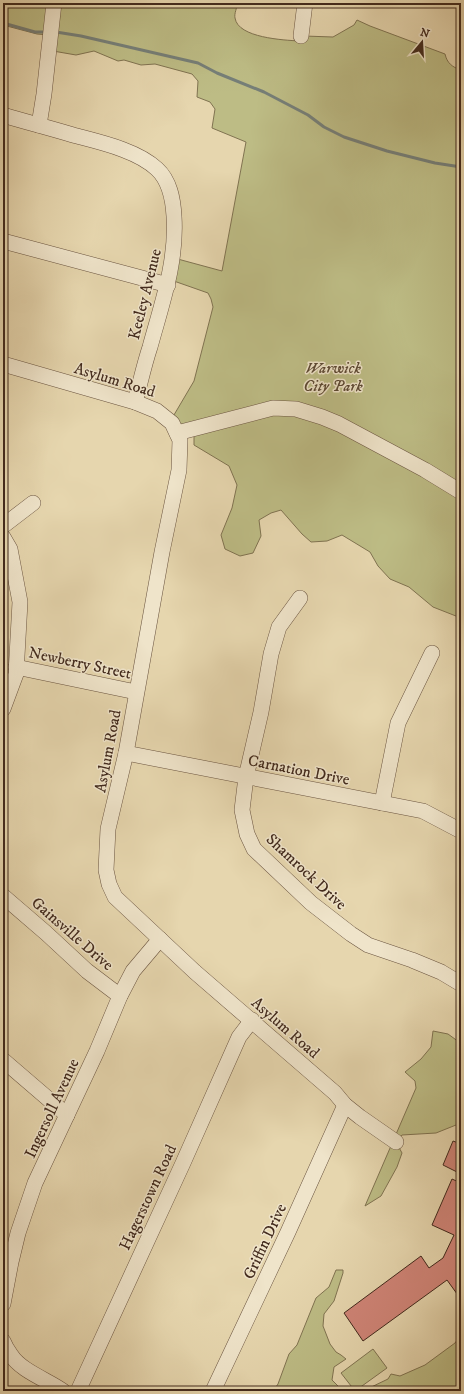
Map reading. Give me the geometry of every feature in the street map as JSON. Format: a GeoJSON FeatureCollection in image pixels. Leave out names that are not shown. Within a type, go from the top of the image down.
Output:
{"type":"FeatureCollection","features":[{"type":"Feature","properties":{"kind":"street"},"geometry":{"type":"LineString","coordinates":[[39,125],[54,3]]}},
{"type":"Feature","properties":{"kind":"street"},"geometry":{"type":"LineString","coordinates":[[301,36],[305,3]]}},
{"type":"Feature","properties":{"kind":"street","name":"Keeley Avenue"},"geometry":{"type":"LineString","coordinates":[[3,115],[125,151],[141,158],[157,168],[166,180],[173,201],[175,232],[172,264],[168,285],[146,358],[135,402]]}},
{"type":"Feature","properties":{"kind":"street"},"geometry":{"type":"LineString","coordinates":[[3,241],[168,285]]}},
{"type":"Feature","properties":{"kind":"street","name":"Asylum Road"},"geometry":{"type":"LineString","coordinates":[[3,364],[135,402],[157,411],[172,422],[180,440],[179,470],[136,692],[126,754],[108,829],[106,870],[109,884],[115,897],[195,972],[335,1093],[345,1104],[396,1142]]}},
{"type":"Feature","properties":{"kind":"street"},"geometry":{"type":"LineString","coordinates":[[177,433],[273,408],[296,409],[339,424],[424,470],[461,492]]}},
{"type":"Feature","properties":{"kind":"street"},"geometry":{"type":"LineString","coordinates":[[3,526],[33,503]]}},
{"type":"Feature","properties":{"kind":"street"},"geometry":{"type":"LineString","coordinates":[[3,537],[10,549],[20,602],[16,674],[3,709]]}},
{"type":"Feature","properties":{"kind":"street","name":"Shamrock Drive"},"geometry":{"type":"LineString","coordinates":[[300,598],[279,627],[271,654],[261,712],[246,777],[242,810],[246,834],[254,848],[311,903],[351,934],[368,944],[441,972],[461,984]]}},
{"type":"Feature","properties":{"kind":"street"},"geometry":{"type":"LineString","coordinates":[[382,803],[398,723],[432,653]]}},
{"type":"Feature","properties":{"kind":"street","name":"Newberry Street"},"geometry":{"type":"LineString","coordinates":[[16,667],[136,692]]}},
{"type":"Feature","properties":{"kind":"street","name":"Carnation Drive"},"geometry":{"type":"LineString","coordinates":[[126,754],[423,811],[461,831]]}},
{"type":"Feature","properties":{"kind":"street","name":"Gainsville Drive"},"geometry":{"type":"LineString","coordinates":[[3,896],[87,971],[120,996]]}},
{"type":"Feature","properties":{"kind":"street","name":"Ingersoll Avenue"},"geometry":{"type":"LineString","coordinates":[[3,1304],[14,1249],[25,1210],[35,1184],[97,1051],[120,996],[134,971],[160,939]]}},
{"type":"Feature","properties":{"kind":"street","name":"Hagerstown Road"},"geometry":{"type":"LineString","coordinates":[[78,1391],[183,1164],[239,1037],[252,1020]]}},
{"type":"Feature","properties":{"kind":"street"},"geometry":{"type":"LineString","coordinates":[[3,1060],[67,1115]]}},
{"type":"Feature","properties":{"kind":"street","name":"Griffin Drive"},"geometry":{"type":"LineString","coordinates":[[213,1391],[288,1232],[345,1104]]}},
{"type":"Feature","properties":{"kind":"street"},"geometry":{"type":"LineString","coordinates":[[3,1341],[11,1356],[17,1363],[63,1391]]}},
{"type":"Feature","properties":{"kind":"green space","name":"Warwick City Park"},"geometry":{"type":"Polygon","coordinates":[[[3,3],[238,3],[235,18],[238,25],[244,30],[262,37],[299,41],[304,36],[333,37],[354,25],[357,20],[445,54],[450,64],[461,70],[461,618],[433,607],[409,587],[390,579],[378,566],[370,552],[342,535],[327,541],[311,542],[281,510],[271,513],[259,520],[261,536],[253,553],[240,556],[225,549],[221,535],[232,508],[237,485],[229,466],[194,445],[194,429],[179,433],[171,420],[194,381],[213,307],[208,293],[171,280],[174,258],[222,271],[246,142],[212,128],[215,109],[210,102],[197,97],[198,81],[192,74],[155,64],[141,65],[124,60],[118,61],[94,51],[76,55],[53,51],[50,35],[37,34],[3,25],[3,3]]]}},
{"type":"Feature","properties":{"kind":"green space"},"geometry":{"type":"Polygon","coordinates":[[[433,1031],[448,1034],[459,1042],[459,1046],[461,1047],[461,1123],[436,1133],[402,1135],[396,1142],[402,1153],[397,1167],[381,1196],[365,1206],[416,1088],[415,1081],[405,1072],[421,1059],[431,1047],[433,1031]]]}},
{"type":"Feature","properties":{"kind":"green space"},"geometry":{"type":"Polygon","coordinates":[[[336,1270],[343,1270],[343,1273],[334,1301],[324,1314],[323,1326],[330,1344],[336,1352],[346,1359],[334,1367],[332,1380],[345,1391],[273,1391],[278,1384],[289,1354],[297,1345],[316,1298],[329,1287],[336,1270]]]}},
{"type":"Feature","properties":{"kind":"green space"},"geometry":{"type":"Polygon","coordinates":[[[461,1335],[461,1391],[363,1391],[388,1379],[391,1374],[400,1376],[425,1365],[455,1343],[461,1335]]]}},
{"type":"Feature","properties":{"kind":"green space"},"geometry":{"type":"Polygon","coordinates":[[[373,1349],[387,1368],[355,1391],[341,1373],[373,1349]]]}},
{"type":"Feature","properties":{"kind":"building"},"geometry":{"type":"Polygon","coordinates":[[[453,1141],[461,1144],[461,1174],[443,1165],[453,1141]]]}},
{"type":"Feature","properties":{"kind":"building"},"geometry":{"type":"Polygon","coordinates":[[[452,1179],[461,1183],[461,1254],[457,1261],[461,1265],[461,1298],[447,1280],[363,1341],[344,1313],[421,1256],[429,1268],[443,1258],[454,1235],[432,1225],[452,1179]]]}},
{"type":"Feature","properties":{"kind":"waterway"},"geometry":{"type":"LineString","coordinates":[[3,23],[35,32],[46,32]]}},
{"type":"Feature","properties":{"kind":"waterway"},"geometry":{"type":"LineString","coordinates":[[56,32],[81,36],[198,63],[217,73],[264,92],[308,115],[324,127],[344,137],[387,151],[435,163],[461,167]]}}]}
